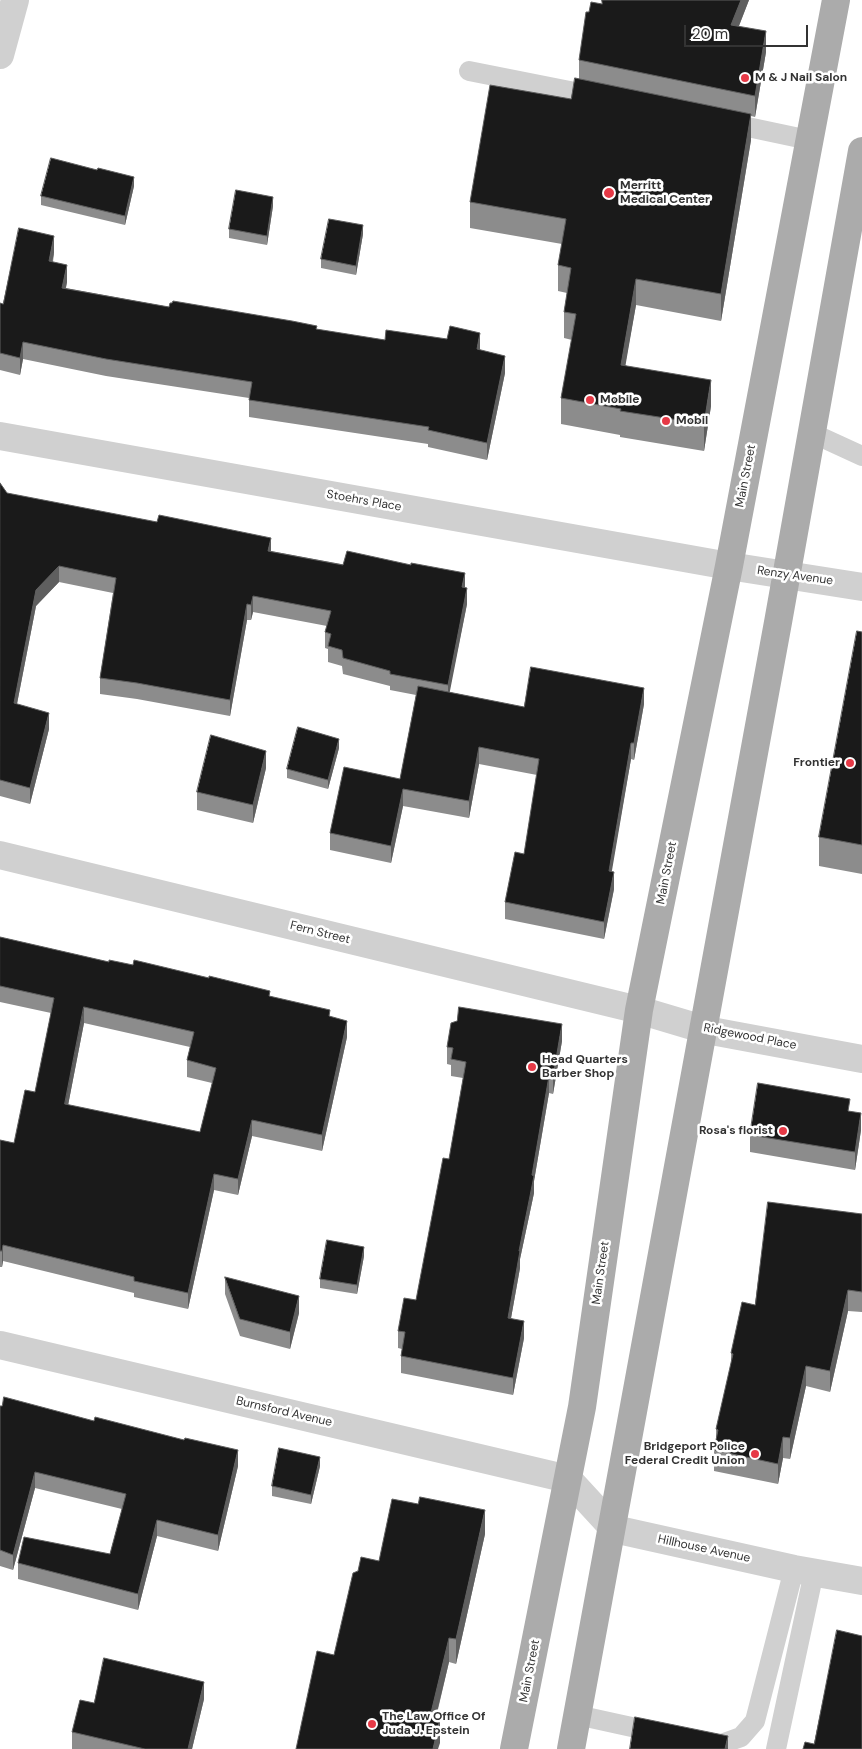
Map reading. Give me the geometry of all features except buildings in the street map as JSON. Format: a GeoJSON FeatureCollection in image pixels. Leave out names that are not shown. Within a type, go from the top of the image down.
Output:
{"type":"FeatureCollection","features":[{"type":"Feature","properties":{"kind":"main road","name":"Main Street"},"geometry":{"type":"LineString","coordinates":[[514,1749],[582,1407],[639,1010],[729,566],[836,0]]}},
{"type":"Feature","properties":{"kind":"main road"},"geometry":{"type":"LineString","coordinates":[[571,1749],[614,1529],[706,1030],[862,151]]}},
{"type":"Feature","properties":{"kind":"street"},"geometry":{"type":"LineString","coordinates":[[0,55],[15,0]]}},
{"type":"Feature","properties":{"kind":"street","name":"Stoehrs Place"},"geometry":{"type":"LineString","coordinates":[[0,436],[729,566]]}},
{"type":"Feature","properties":{"kind":"street","name":"Renzy Avenue"},"geometry":{"type":"LineString","coordinates":[[729,566],[862,587]]}},
{"type":"Feature","properties":{"kind":"street","name":"Fern Street"},"geometry":{"type":"LineString","coordinates":[[0,856],[639,1010]]}},
{"type":"Feature","properties":{"kind":"street","name":"Ridgewood Place"},"geometry":{"type":"LineString","coordinates":[[639,1010],[706,1030],[862,1058]]}},
{"type":"Feature","properties":{"kind":"street","name":"Burnsford Avenue"},"geometry":{"type":"LineString","coordinates":[[0,1345],[568,1480]]}},
{"type":"Feature","properties":{"kind":"street"},"geometry":{"type":"LineString","coordinates":[[568,1480],[614,1529]]}},
{"type":"Feature","properties":{"kind":"street","name":"Hillhouse Avenue"},"geometry":{"type":"LineString","coordinates":[[614,1529],[862,1581]]}},
{"type":"Feature","properties":{"kind":"lane"},"geometry":{"type":"LineString","coordinates":[[469,71],[615,100]]}},
{"type":"Feature","properties":{"kind":"lane"},"geometry":{"type":"LineString","coordinates":[[703,118],[809,140]]}},
{"type":"Feature","properties":{"kind":"lane"},"geometry":{"type":"LineString","coordinates":[[812,433],[862,456]]}},
{"type":"Feature","properties":{"kind":"lane"},"geometry":{"type":"LineString","coordinates":[[577,1715],[716,1746],[741,1737],[755,1721],[804,1570]]}},
{"type":"Feature","properties":{"kind":"lane"},"geometry":{"type":"LineString","coordinates":[[776,1749],[804,1570]]}},
{"type":"Feature","properties":{"kind":"place","name":"M & J Nail Salon"},"geometry":{"type":"Point","coordinates":[745,78]}},
{"type":"Feature","properties":{"kind":"place","name":"Merritt Medical Center"},"geometry":{"type":"Point","coordinates":[609,193]}},
{"type":"Feature","properties":{"kind":"place","name":"Mobile"},"geometry":{"type":"Point","coordinates":[590,400]}},
{"type":"Feature","properties":{"kind":"place","name":"Mobil"},"geometry":{"type":"Point","coordinates":[666,421]}},
{"type":"Feature","properties":{"kind":"place","name":"Frontier"},"geometry":{"type":"Point","coordinates":[850,763]}},
{"type":"Feature","properties":{"kind":"place","name":"Head Quarters Barber Shop"},"geometry":{"type":"Point","coordinates":[532,1067]}},
{"type":"Feature","properties":{"kind":"place","name":"Rosa's florist"},"geometry":{"type":"Point","coordinates":[783,1131]}},
{"type":"Feature","properties":{"kind":"place","name":"Bridgeport Police Federal Credit Union"},"geometry":{"type":"Point","coordinates":[755,1454]}},
{"type":"Feature","properties":{"kind":"place","name":"The Law Office Of Juda J. Epstein"},"geometry":{"type":"Point","coordinates":[372,1724]}}]}
